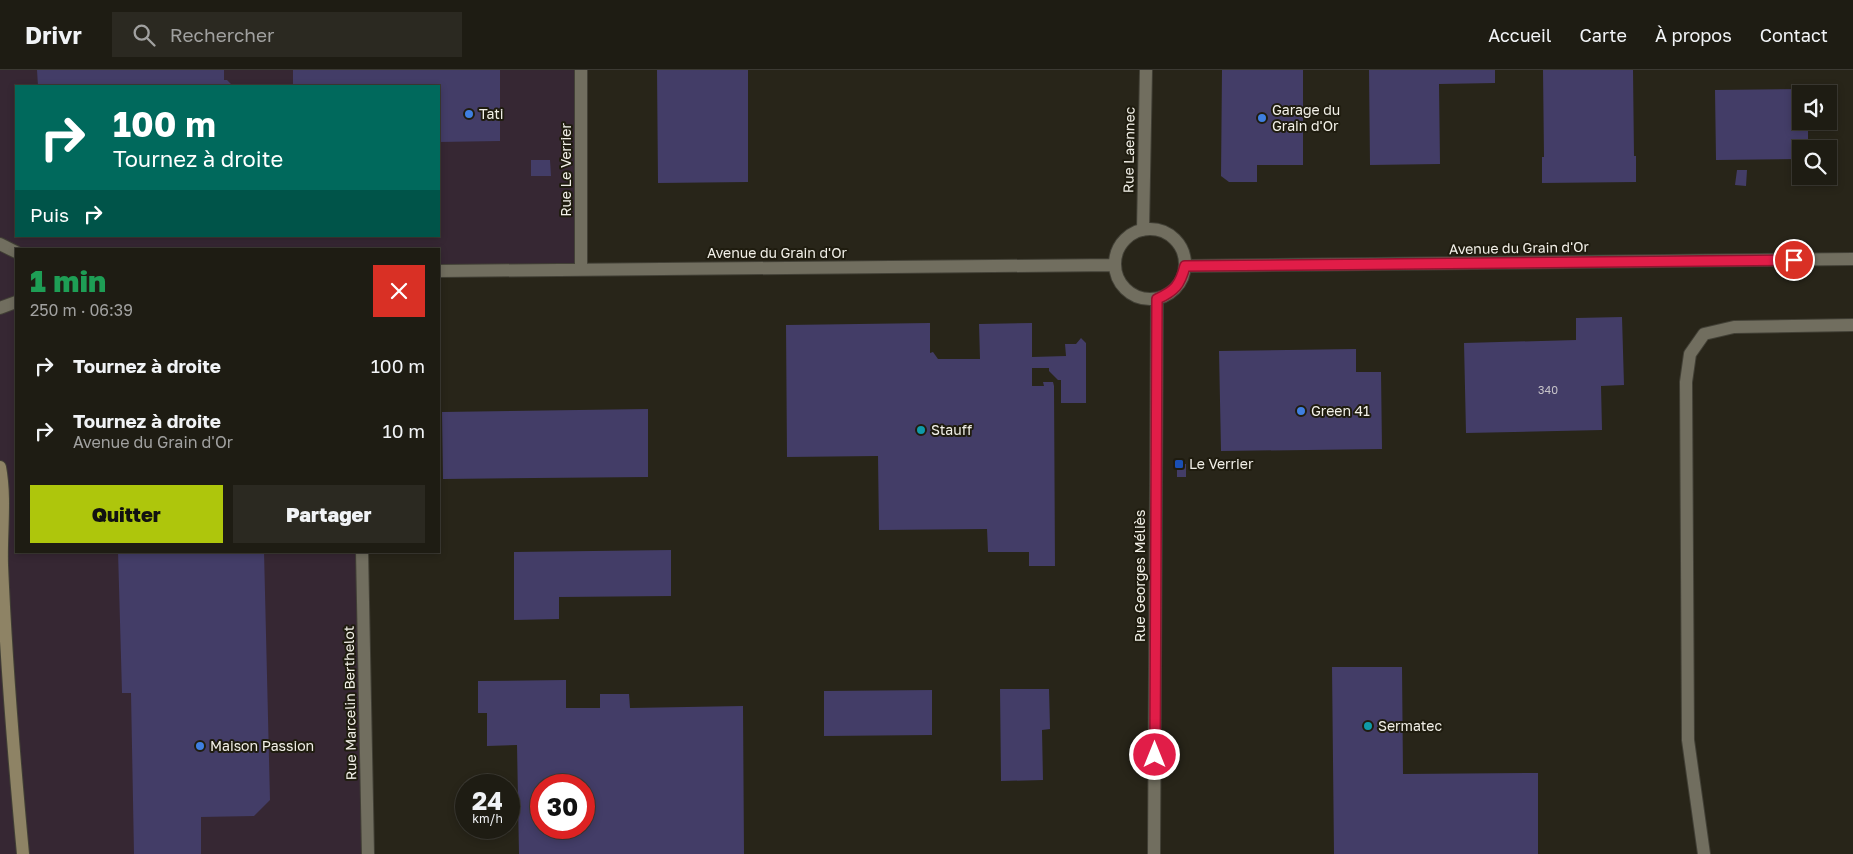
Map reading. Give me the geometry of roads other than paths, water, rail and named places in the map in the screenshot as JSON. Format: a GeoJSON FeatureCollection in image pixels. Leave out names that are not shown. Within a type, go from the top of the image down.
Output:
{"type":"FeatureCollection","features":[{"type":"Feature","properties":{"kind":"street","name":"Rue Le Verrier"},"geometry":{"type":"LineString","coordinates":[[580,270],[581,70]]}},
{"type":"Feature","properties":{"kind":"street","name":"Rue Laennec"},"geometry":{"type":"LineString","coordinates":[[1142,230],[1146,70]]}},
{"type":"Feature","properties":{"kind":"street"},"geometry":{"type":"LineString","coordinates":[[1142,230],[1162,231],[1177,242],[1184,255],[1185,266],[1180,282],[1169,294],[1157,299],[1134,296],[1122,286],[1115,266],[1118,249],[1128,237],[1142,230]]}},
{"type":"Feature","properties":{"kind":"street"},"geometry":{"type":"LineString","coordinates":[[0,244],[15,252]]}},
{"type":"Feature","properties":{"kind":"street","name":"Avenue du Grain d'Or"},"geometry":{"type":"LineString","coordinates":[[1185,266],[1853,259]]}},
{"type":"Feature","properties":{"kind":"street","name":"Avenue du Grain d'Or"},"geometry":{"type":"LineString","coordinates":[[440,271],[1115,266]]}},
{"type":"Feature","properties":{"kind":"street","name":"Rue Georges Méliès"},"geometry":{"type":"LineString","coordinates":[[1154,854],[1157,299]]}},
{"type":"Feature","properties":{"kind":"street"},"geometry":{"type":"LineString","coordinates":[[0,308],[15,302]]}},
{"type":"Feature","properties":{"kind":"street"},"geometry":{"type":"LineString","coordinates":[[1704,854],[1688,740],[1686,382],[1690,354],[1704,334],[1734,326],[1853,325]]}},
{"type":"Feature","properties":{"kind":"street"},"geometry":{"type":"LineString","coordinates":[[0,467],[3,487],[1,559],[23,854]]}},
{"type":"Feature","properties":{"kind":"street","name":"Rue Marcelin Berthelot"},"geometry":{"type":"LineString","coordinates":[[362,553],[368,854]]}},
{"type":"Feature","properties":{"kind":"place","name":"Tati"},"geometry":{"type":"Point","coordinates":[469,114]}},
{"type":"Feature","properties":{"kind":"place","name":"Garage du Grain d'Or"},"geometry":{"type":"Point","coordinates":[1262,118]}},
{"type":"Feature","properties":{"kind":"place","name":"Green 41"},"geometry":{"type":"Point","coordinates":[1301,411]}},
{"type":"Feature","properties":{"kind":"place","name":"Stauff"},"geometry":{"type":"Point","coordinates":[921,430]}},
{"type":"Feature","properties":{"kind":"place","name":"Le Verrier"},"geometry":{"type":"Point","coordinates":[1179,464]}},
{"type":"Feature","properties":{"kind":"place","name":"Sermatec"},"geometry":{"type":"Point","coordinates":[1368,726]}},
{"type":"Feature","properties":{"kind":"place","name":"Maison Passion"},"geometry":{"type":"Point","coordinates":[200,746]}}]}
